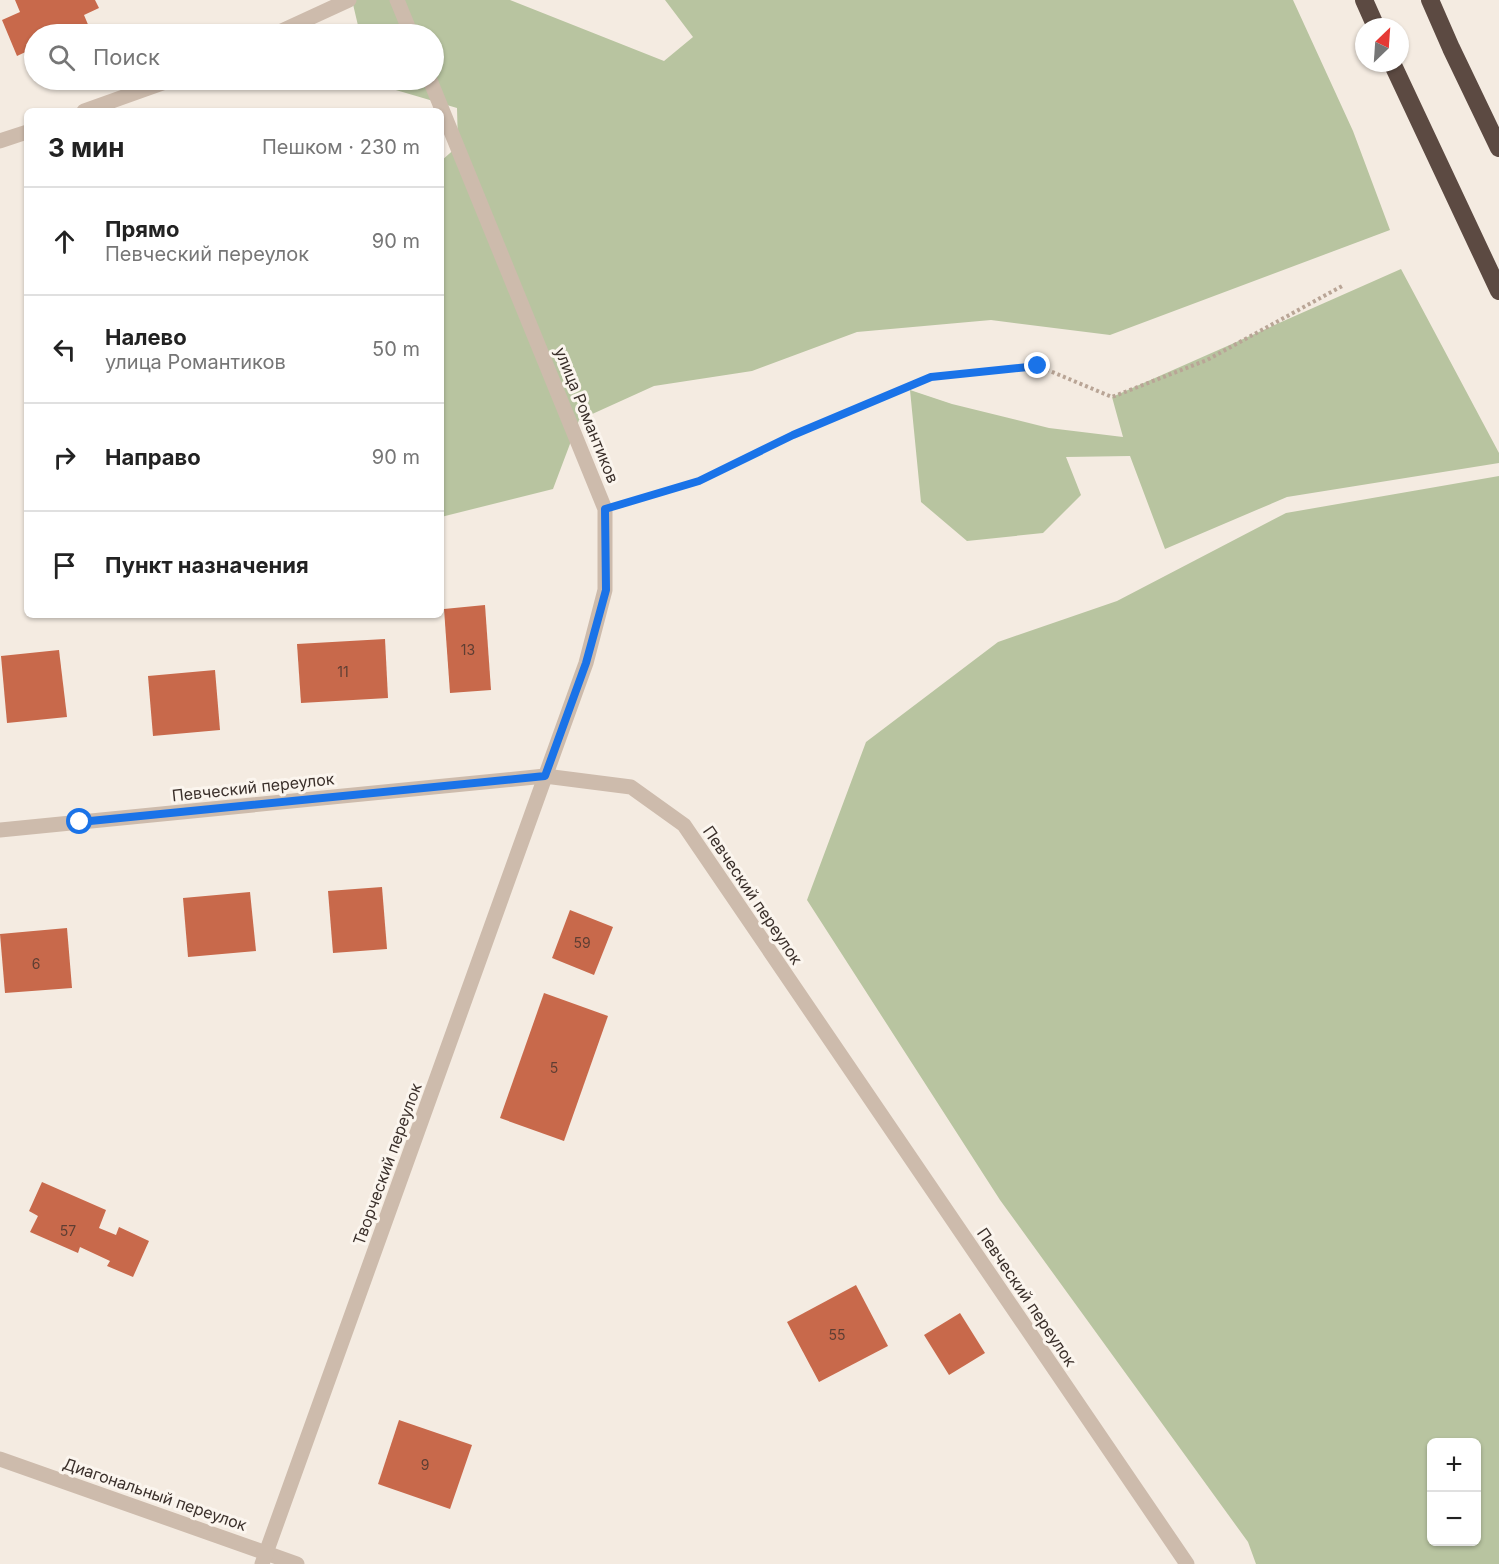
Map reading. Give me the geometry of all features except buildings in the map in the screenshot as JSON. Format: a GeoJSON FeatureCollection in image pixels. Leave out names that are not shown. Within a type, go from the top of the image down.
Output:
{"type":"FeatureCollection","features":[{"type":"Feature","properties":{"kind":"highway"},"geometry":{"type":"LineString","coordinates":[[1364,0],[1372,18]]}},
{"type":"Feature","properties":{"kind":"highway"},"geometry":{"type":"LineString","coordinates":[[1430,0],[1499,148]]}},
{"type":"Feature","properties":{"kind":"highway"},"geometry":{"type":"LineString","coordinates":[[1396,72],[1499,291]]}},
{"type":"Feature","properties":{"kind":"street"},"geometry":{"type":"LineString","coordinates":[[297,24],[349,0]]}},
{"type":"Feature","properties":{"kind":"street"},"geometry":{"type":"LineString","coordinates":[[397,0],[407,24]]}},
{"type":"Feature","properties":{"kind":"street"},"geometry":{"type":"LineString","coordinates":[[92,108],[143,90]]}},
{"type":"Feature","properties":{"kind":"street","name":"улица Романтиков"},"geometry":{"type":"LineString","coordinates":[[434,90],[441,108]]}},
{"type":"Feature","properties":{"kind":"street","name":"улица Романтиков"},"geometry":{"type":"LineString","coordinates":[[444,114],[605,509],[606,590],[586,663],[545,776]]}},
{"type":"Feature","properties":{"kind":"street"},"geometry":{"type":"LineString","coordinates":[[0,141],[24,133]]}},
{"type":"Feature","properties":{"kind":"street","name":"Певческий переулок"},"geometry":{"type":"LineString","coordinates":[[0,830],[545,776],[631,787],[684,825],[1186,1564]]}},
{"type":"Feature","properties":{"kind":"street","name":"Творческий переулок"},"geometry":{"type":"LineString","coordinates":[[264,1558],[545,776]]}},
{"type":"Feature","properties":{"kind":"street","name":"Диагональный переулок"},"geometry":{"type":"LineString","coordinates":[[0,1459],[264,1558],[297,1564]]}},
{"type":"Feature","properties":{"kind":"path"},"geometry":{"type":"LineString","coordinates":[[605,509],[699,481],[793,435],[931,377],[1038,366],[1112,397],[1207,360],[1344,285]]}},
{"type":"Feature","properties":{"kind":"green space"},"geometry":{"type":"Polygon","coordinates":[[[352,0],[510,0],[664,61],[693,37],[665,0],[1293,0],[1353,131],[1390,230],[1110,335],[991,320],[857,332],[752,371],[654,386],[579,420],[553,489],[444,516],[444,158],[458,146],[457,108],[396,90],[444,90],[444,24],[358,24],[352,0]]]}},
{"type":"Feature","properties":{"kind":"green space"},"geometry":{"type":"Polygon","coordinates":[[[1401,269],[1499,453],[1499,463],[1287,497],[1165,549],[1130,456],[1066,457],[1081,495],[1043,533],[967,541],[921,502],[910,390],[952,404],[1049,428],[1123,437],[1112,397],[1401,269]]]}},
{"type":"Feature","properties":{"kind":"green space"},"geometry":{"type":"Polygon","coordinates":[[[1499,476],[1499,1564],[1256,1564],[1248,1542],[1000,1200],[807,900],[866,742],[998,642],[1117,601],[1286,513],[1499,476]]]}},
{"type":"Feature","properties":{"kind":"route"},"geometry":{"type":"LineString","coordinates":[[80,822],[545,776],[586,663],[606,590],[605,509],[699,481],[793,435],[931,377],[1038,366]]}}]}
